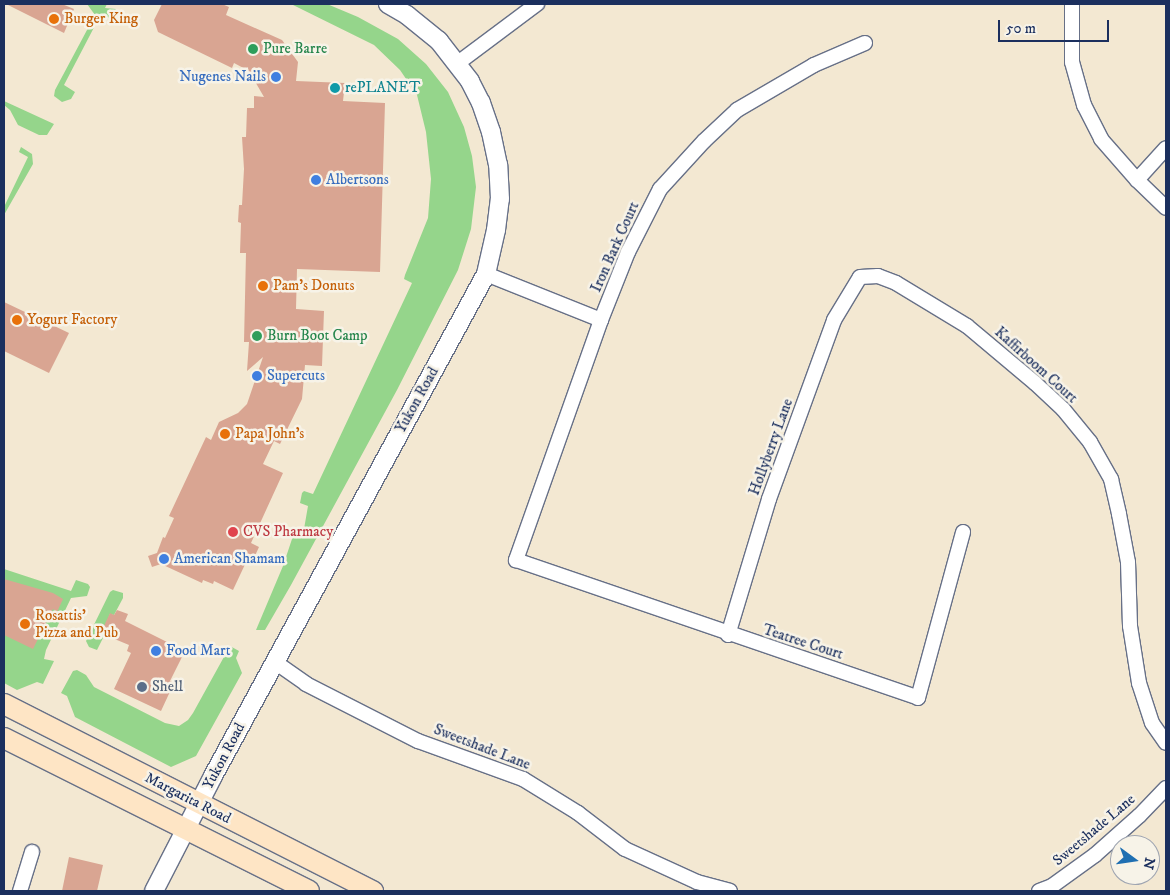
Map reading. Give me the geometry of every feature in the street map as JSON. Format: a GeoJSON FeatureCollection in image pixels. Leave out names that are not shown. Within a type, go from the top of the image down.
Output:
{"type":"FeatureCollection","features":[{"type":"Feature","properties":{"kind":"main road","name":"Margarita Road"},"geometry":{"type":"LineString","coordinates":[[4,704],[373,891]]}},
{"type":"Feature","properties":{"kind":"main road","name":"Margarita Road"},"geometry":{"type":"LineString","coordinates":[[4,738],[309,891]]}},
{"type":"Feature","properties":{"kind":"street","name":"Yukon Road"},"geometry":{"type":"LineString","coordinates":[[154,891],[199,803],[486,274],[496,230],[500,199],[498,164],[492,132],[481,103],[458,64],[440,41],[413,19],[388,4]]}},
{"type":"Feature","properties":{"kind":"street"},"geometry":{"type":"LineString","coordinates":[[458,64],[537,4]]}},
{"type":"Feature","properties":{"kind":"street"},"geometry":{"type":"LineString","coordinates":[[1072,4],[1072,62],[1084,105],[1101,139],[1137,180],[1166,208]]}},
{"type":"Feature","properties":{"kind":"street","name":"Iron Bark Court"},"geometry":{"type":"LineString","coordinates":[[516,560],[601,320],[628,252],[660,189],[704,141],[737,110],[780,83],[814,65],[865,43]]}},
{"type":"Feature","properties":{"kind":"street"},"geometry":{"type":"LineString","coordinates":[[1137,180],[1166,148]]}},
{"type":"Feature","properties":{"kind":"street"},"geometry":{"type":"LineString","coordinates":[[486,274],[601,320]]}},
{"type":"Feature","properties":{"kind":"street","name":"Kaffirboom Court"},"geometry":{"type":"LineString","coordinates":[[860,277],[878,276],[896,283],[968,326],[1063,409],[1090,442],[1111,479],[1119,514],[1128,562],[1130,626],[1139,683],[1152,723],[1166,743]]}},
{"type":"Feature","properties":{"kind":"street","name":"Hollyberry Lane"},"geometry":{"type":"LineString","coordinates":[[728,634],[769,499],[834,320],[860,277]]}},
{"type":"Feature","properties":{"kind":"street","name":"Teatree Court"},"geometry":{"type":"LineString","coordinates":[[516,560],[918,698],[963,532]]}},
{"type":"Feature","properties":{"kind":"street","name":"Sweetshade Lane"},"geometry":{"type":"LineString","coordinates":[[275,662],[306,684],[418,741],[523,778],[578,813],[625,848],[697,882],[730,891]]}},
{"type":"Feature","properties":{"kind":"street","name":"Sweetshade Lane"},"geometry":{"type":"LineString","coordinates":[[1039,891],[1052,886],[1095,854],[1139,816],[1166,788]]}},
{"type":"Feature","properties":{"kind":"street"},"geometry":{"type":"LineString","coordinates":[[20,891],[32,852]]}},
{"type":"Feature","properties":{"kind":"green space"},"geometry":{"type":"Polygon","coordinates":[[[87,4],[107,4],[105,8],[116,9],[112,19],[101,14],[64,85],[75,92],[71,99],[62,102],[54,96],[55,90],[95,15],[87,4]]]}},
{"type":"Feature","properties":{"kind":"green space"},"geometry":{"type":"Polygon","coordinates":[[[291,4],[327,4],[358,17],[398,39],[426,64],[448,92],[464,127],[472,156],[476,187],[471,229],[458,270],[397,390],[291,585],[265,630],[256,630],[283,566],[295,530],[298,528],[304,529],[308,506],[300,503],[302,493],[304,491],[313,494],[412,283],[404,279],[428,218],[431,179],[426,132],[417,95],[400,70],[374,45],[291,4]]]}},
{"type":"Feature","properties":{"kind":"green space"},"geometry":{"type":"Polygon","coordinates":[[[4,101],[54,124],[47,135],[39,135],[18,125],[10,110],[4,105],[4,101]]]}},
{"type":"Feature","properties":{"kind":"green space"},"geometry":{"type":"Polygon","coordinates":[[[21,147],[32,154],[33,164],[4,215],[4,207],[28,157],[19,152],[21,147]]]}},
{"type":"Feature","properties":{"kind":"green space"},"geometry":{"type":"Polygon","coordinates":[[[4,569],[71,591],[76,580],[88,584],[90,587],[87,596],[71,598],[46,650],[44,659],[54,661],[43,684],[37,682],[17,690],[4,683],[4,569]]]}},
{"type":"Feature","properties":{"kind":"green space"},"geometry":{"type":"Polygon","coordinates":[[[113,590],[123,593],[123,598],[114,615],[110,614],[104,628],[107,630],[97,650],[89,647],[86,641],[110,592],[113,590]]]}},
{"type":"Feature","properties":{"kind":"green space"},"geometry":{"type":"Polygon","coordinates":[[[230,646],[239,651],[236,658],[242,673],[196,756],[171,767],[75,717],[67,696],[61,693],[73,671],[77,670],[86,675],[94,687],[165,723],[179,726],[188,720],[193,713],[230,646]]]}},
{"type":"Feature","properties":{"kind":"building","name":"Burger King"},"geometry":{"type":"Polygon","coordinates":[[[6,4],[62,4],[74,9],[64,33],[6,4]]]}},
{"type":"Feature","properties":{"kind":"building"},"geometry":{"type":"Polygon","coordinates":[[[162,4],[222,4],[229,7],[226,15],[282,40],[298,62],[296,81],[345,83],[343,101],[385,103],[380,272],[297,269],[296,309],[324,311],[322,366],[305,365],[302,399],[280,444],[274,441],[263,464],[283,473],[251,543],[259,547],[253,560],[248,558],[233,590],[214,581],[213,584],[203,580],[202,583],[161,564],[152,567],[148,556],[157,553],[163,537],[165,538],[174,518],[169,516],[206,437],[211,440],[219,422],[238,413],[247,404],[263,357],[247,371],[249,342],[244,342],[246,253],[240,253],[241,223],[238,222],[239,205],[242,205],[244,169],[242,137],[246,137],[247,108],[254,108],[254,96],[264,97],[249,71],[234,63],[232,68],[158,32],[154,20],[162,4]]]}},
{"type":"Feature","properties":{"kind":"building"},"geometry":{"type":"Polygon","coordinates":[[[4,302],[69,333],[49,373],[4,351],[4,302]]]}},
{"type":"Feature","properties":{"kind":"building","name":"Rosattis' Pizza and Pub"},"geometry":{"type":"Polygon","coordinates":[[[4,579],[53,593],[63,599],[57,612],[53,609],[33,649],[4,635],[4,579]]]}},
{"type":"Feature","properties":{"kind":"building"},"geometry":{"type":"Polygon","coordinates":[[[117,610],[128,614],[125,621],[185,651],[170,681],[174,683],[161,711],[114,689],[131,653],[127,651],[129,645],[105,635],[107,630],[103,628],[110,613],[114,615],[117,610]]]}},
{"type":"Feature","properties":{"kind":"building"},"geometry":{"type":"Polygon","coordinates":[[[69,857],[103,865],[97,891],[62,891],[69,857]]]}},
{"type":"Feature","properties":{"kind":"place","name":"Burger King"},"geometry":{"type":"Point","coordinates":[54,19]}},
{"type":"Feature","properties":{"kind":"place","name":"Pure Barre"},"geometry":{"type":"Point","coordinates":[253,49]}},
{"type":"Feature","properties":{"kind":"place","name":"Nugenes Nails"},"geometry":{"type":"Point","coordinates":[276,77]}},
{"type":"Feature","properties":{"kind":"place","name":"rePLANET"},"geometry":{"type":"Point","coordinates":[335,88]}},
{"type":"Feature","properties":{"kind":"place","name":"Albertsons"},"geometry":{"type":"Point","coordinates":[316,180]}},
{"type":"Feature","properties":{"kind":"place","name":"Pam’s Donuts"},"geometry":{"type":"Point","coordinates":[263,286]}},
{"type":"Feature","properties":{"kind":"place","name":"Yogurt Factory"},"geometry":{"type":"Point","coordinates":[17,320]}},
{"type":"Feature","properties":{"kind":"place","name":"Burn Boot Camp"},"geometry":{"type":"Point","coordinates":[257,336]}},
{"type":"Feature","properties":{"kind":"place","name":"Supercuts"},"geometry":{"type":"Point","coordinates":[257,376]}},
{"type":"Feature","properties":{"kind":"place","name":"Papa John's"},"geometry":{"type":"Point","coordinates":[225,434]}},
{"type":"Feature","properties":{"kind":"place","name":"CVS Pharmacy"},"geometry":{"type":"Point","coordinates":[233,532]}},
{"type":"Feature","properties":{"kind":"place","name":"American Shamam"},"geometry":{"type":"Point","coordinates":[164,559]}},
{"type":"Feature","properties":{"kind":"place","name":"Rosattis' Pizza and Pub"},"geometry":{"type":"Point","coordinates":[25,624]}},
{"type":"Feature","properties":{"kind":"place","name":"Food Mart"},"geometry":{"type":"Point","coordinates":[156,651]}},
{"type":"Feature","properties":{"kind":"place","name":"Shell"},"geometry":{"type":"Point","coordinates":[142,687]}}]}
